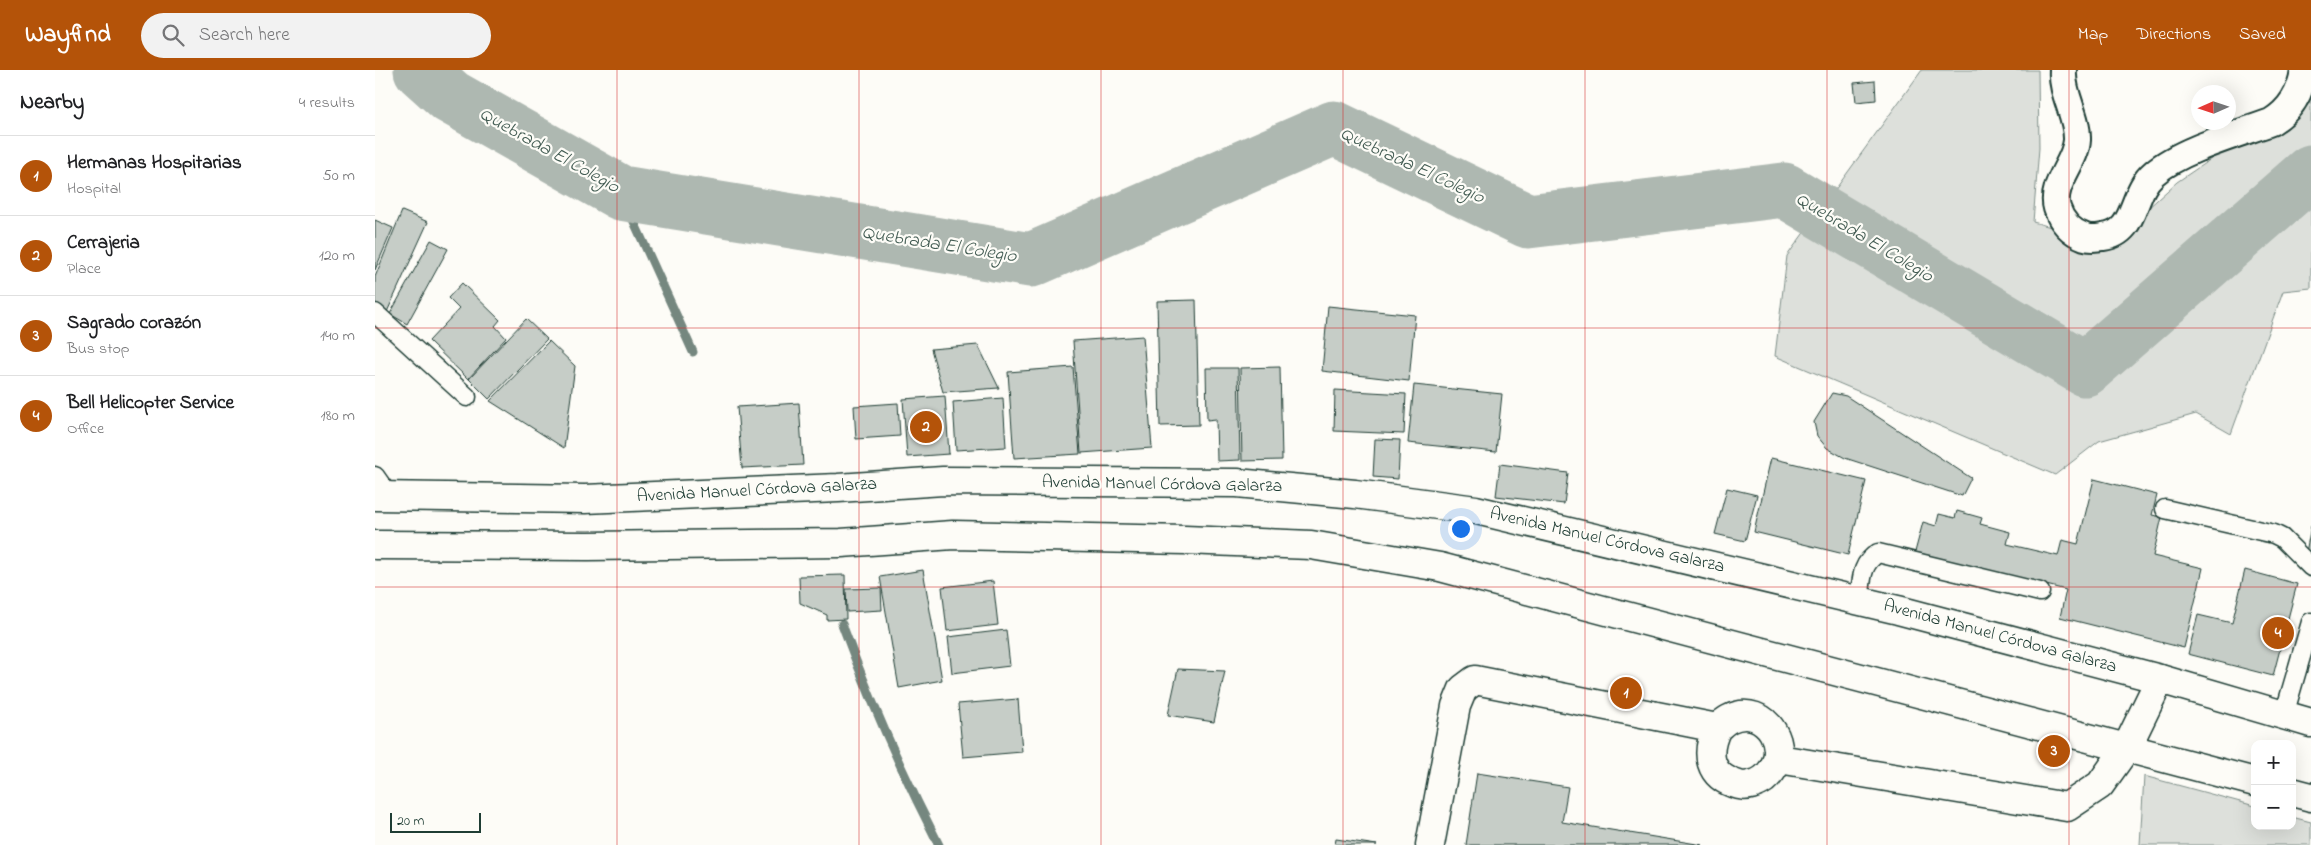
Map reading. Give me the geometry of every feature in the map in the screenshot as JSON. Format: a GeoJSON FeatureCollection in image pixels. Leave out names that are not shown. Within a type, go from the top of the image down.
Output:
{"type":"FeatureCollection","features":[{"type":"Feature","properties":{"kind":"main road","name":"Avenida Manuel Córdova Galarza"},"geometry":{"type":"LineString","coordinates":[[380,489],[585,499],[838,488],[943,481],[1218,483],[1355,494],[1476,510],[1859,601],[2160,679],[2311,723]]}},
{"type":"Feature","properties":{"kind":"main road"},"geometry":{"type":"LineString","coordinates":[[375,544],[588,546],[841,543],[953,536],[1311,545],[1440,567],[2251,781]]}},
{"type":"Feature","properties":{"kind":"main road"},"geometry":{"type":"LineString","coordinates":[[1779,759],[2067,807],[2100,785],[2127,747],[2160,679]]}},
{"type":"Feature","properties":{"kind":"main road"},"geometry":{"type":"LineString","coordinates":[[1430,845],[1456,706],[1463,689],[1475,680],[1717,728]]}},
{"type":"Feature","properties":{"kind":"main road"},"geometry":{"type":"LineString","coordinates":[[1745,715],[1760,719],[1772,729],[1779,743],[1779,759],[1771,773],[1759,783],[1744,786],[1728,782],[1716,772],[1710,758],[1710,742],[1717,728],[1729,718],[1745,715]]}},
{"type":"Feature","properties":{"kind":"main road"},"geometry":{"type":"LineString","coordinates":[[2296,793],[2311,797]]}},
{"type":"Feature","properties":{"kind":"street"},"geometry":{"type":"LineString","coordinates":[[2063,70],[2067,98],[2077,129],[2077,142],[2058,188],[2056,207],[2067,227],[2082,236],[2095,238],[2112,236],[2125,228],[2139,193],[2154,172],[2177,157],[2271,122],[2284,114],[2296,97],[2304,70]]}},
{"type":"Feature","properties":{"kind":"lane"},"geometry":{"type":"LineString","coordinates":[[375,313],[467,397]]}},
{"type":"Feature","properties":{"kind":"lane"},"geometry":{"type":"LineString","coordinates":[[2165,508],[2274,534],[2282,538],[2311,567]]}},
{"type":"Feature","properties":{"kind":"lane"},"geometry":{"type":"LineString","coordinates":[[1859,601],[1863,568],[1869,558],[1878,554],[2040,592]]}},
{"type":"Feature","properties":{"kind":"lane"},"geometry":{"type":"LineString","coordinates":[[2284,715],[2311,622]]}},
{"type":"Feature","properties":{"kind":"shaded area"},"geometry":{"type":"Polygon","coordinates":[[[1922,70],[2038,70],[2039,148],[2033,222],[2076,234],[2137,218],[2177,182],[2311,91],[2311,288],[2283,291],[2231,434],[2196,414],[2099,441],[2055,475],[1775,356],[1787,256],[1922,70]]]}},
{"type":"Feature","properties":{"kind":"shaded area"},"geometry":{"type":"Polygon","coordinates":[[[2144,776],[2251,805],[2251,830],[2296,830],[2296,818],[2311,822],[2311,845],[2140,845],[2144,776]]]}},
{"type":"Feature","properties":{"kind":"building"},"geometry":{"type":"Polygon","coordinates":[[[1875,81],[1876,100],[1856,102],[1854,83],[1875,81]]]}},
{"type":"Feature","properties":{"kind":"building"},"geometry":{"type":"Polygon","coordinates":[[[402,211],[428,222],[387,312],[375,305],[375,277],[402,211]]]}},
{"type":"Feature","properties":{"kind":"building"},"geometry":{"type":"Polygon","coordinates":[[[375,220],[393,228],[375,270],[375,220]]]}},
{"type":"Feature","properties":{"kind":"building"},"geometry":{"type":"Polygon","coordinates":[[[431,240],[448,249],[407,324],[390,314],[431,240]]]}},
{"type":"Feature","properties":{"kind":"building"},"geometry":{"type":"Polygon","coordinates":[[[462,283],[500,320],[495,326],[506,338],[468,379],[429,341],[459,309],[448,298],[462,283]]]}},
{"type":"Feature","properties":{"kind":"building"},"geometry":{"type":"Polygon","coordinates":[[[1196,300],[1199,425],[1160,426],[1157,301],[1196,300]]]}},
{"type":"Feature","properties":{"kind":"building"},"geometry":{"type":"Polygon","coordinates":[[[1328,306],[1415,315],[1409,381],[1322,371],[1328,306]]]}},
{"type":"Feature","properties":{"kind":"building"},"geometry":{"type":"Polygon","coordinates":[[[526,319],[547,339],[489,399],[469,379],[526,319]]]}},
{"type":"Feature","properties":{"kind":"building"},"geometry":{"type":"Polygon","coordinates":[[[1143,336],[1152,448],[1081,453],[1073,341],[1143,336]]]}},
{"type":"Feature","properties":{"kind":"building"},"geometry":{"type":"Polygon","coordinates":[[[549,341],[575,366],[564,448],[490,401],[549,341]]]}},
{"type":"Feature","properties":{"kind":"building"},"geometry":{"type":"Polygon","coordinates":[[[978,345],[999,388],[943,392],[931,349],[978,345]]]}},
{"type":"Feature","properties":{"kind":"building"},"geometry":{"type":"Polygon","coordinates":[[[1073,367],[1080,454],[1014,458],[1008,372],[1073,367]]]}},
{"type":"Feature","properties":{"kind":"building"},"geometry":{"type":"Polygon","coordinates":[[[1280,367],[1282,460],[1242,461],[1240,368],[1280,367]]]}},
{"type":"Feature","properties":{"kind":"building"},"geometry":{"type":"Polygon","coordinates":[[[1206,368],[1238,368],[1240,460],[1217,461],[1216,419],[1207,420],[1206,368]]]}},
{"type":"Feature","properties":{"kind":"building"},"geometry":{"type":"Polygon","coordinates":[[[1414,385],[1502,394],[1496,452],[1408,443],[1414,385]]]}},
{"type":"Feature","properties":{"kind":"building"},"geometry":{"type":"Polygon","coordinates":[[[1335,390],[1406,394],[1404,434],[1334,431],[1335,390]]]}},
{"type":"Feature","properties":{"kind":"building"},"geometry":{"type":"Polygon","coordinates":[[[1832,393],[1846,396],[1971,478],[1962,496],[1845,458],[1827,448],[1817,436],[1814,422],[1832,393]]]}},
{"type":"Feature","properties":{"kind":"building"},"geometry":{"type":"Polygon","coordinates":[[[945,396],[949,454],[907,457],[903,399],[945,396]]]}},
{"type":"Feature","properties":{"kind":"building"},"geometry":{"type":"Polygon","coordinates":[[[1003,398],[1006,447],[956,450],[953,402],[1003,398]]]}},
{"type":"Feature","properties":{"kind":"building"},"geometry":{"type":"Polygon","coordinates":[[[799,403],[803,465],[742,468],[737,407],[799,403]]]}},
{"type":"Feature","properties":{"kind":"building"},"geometry":{"type":"Polygon","coordinates":[[[898,403],[900,436],[856,439],[854,406],[898,403]]]}},
{"type":"Feature","properties":{"kind":"building"},"geometry":{"type":"Polygon","coordinates":[[[1375,439],[1400,440],[1398,479],[1373,477],[1375,439]]]}},
{"type":"Feature","properties":{"kind":"building"},"geometry":{"type":"Polygon","coordinates":[[[1771,458],[1866,481],[1848,555],[1754,532],[1771,458]]]}},
{"type":"Feature","properties":{"kind":"building"},"geometry":{"type":"Polygon","coordinates":[[[1500,464],[1568,473],[1564,504],[1496,496],[1500,464]]]}},
{"type":"Feature","properties":{"kind":"building"},"geometry":{"type":"Polygon","coordinates":[[[2094,479],[2157,495],[2152,515],[2162,517],[2153,556],[2203,568],[2184,648],[2060,617],[2066,590],[1915,552],[1923,522],[1936,526],[1939,514],[1955,518],[1957,511],[1982,518],[1980,524],[2010,532],[2007,544],[2058,556],[2062,540],[2078,544],[2094,479]]]}},
{"type":"Feature","properties":{"kind":"building"},"geometry":{"type":"Polygon","coordinates":[[[1727,488],[1757,495],[1745,541],[1715,534],[1727,488]]]}},
{"type":"Feature","properties":{"kind":"building"},"geometry":{"type":"Polygon","coordinates":[[[2311,526],[2311,559],[2305,558],[2311,526]]]}},
{"type":"Feature","properties":{"kind":"building"},"geometry":{"type":"Polygon","coordinates":[[[923,570],[942,680],[899,688],[880,577],[923,570]]]}},
{"type":"Feature","properties":{"kind":"building"},"geometry":{"type":"Polygon","coordinates":[[[2245,570],[2297,584],[2273,676],[2188,654],[2198,615],[2232,623],[2245,570]]]}},
{"type":"Feature","properties":{"kind":"building"},"geometry":{"type":"Polygon","coordinates":[[[845,575],[846,619],[827,620],[827,615],[800,603],[799,576],[845,575]]]}},
{"type":"Feature","properties":{"kind":"building"},"geometry":{"type":"Polygon","coordinates":[[[993,581],[998,625],[947,631],[942,587],[993,581]]]}},
{"type":"Feature","properties":{"kind":"building"},"geometry":{"type":"Polygon","coordinates":[[[881,588],[882,610],[847,612],[846,589],[881,588]]]}},
{"type":"Feature","properties":{"kind":"building"},"geometry":{"type":"Polygon","coordinates":[[[1006,630],[1010,666],[952,673],[948,637],[1006,630]]]}},
{"type":"Feature","properties":{"kind":"building"},"geometry":{"type":"Polygon","coordinates":[[[1178,669],[1225,671],[1214,722],[1168,715],[1178,669]]]}},
{"type":"Feature","properties":{"kind":"building"},"geometry":{"type":"Polygon","coordinates":[[[1018,699],[1022,752],[963,757],[958,704],[1018,699]]]}},
{"type":"Feature","properties":{"kind":"building"},"geometry":{"type":"Polygon","coordinates":[[[1477,773],[1568,787],[1562,822],[1703,845],[1466,845],[1477,773]]]}},
{"type":"Feature","properties":{"kind":"building"},"geometry":{"type":"Polygon","coordinates":[[[1336,839],[1377,845],[1335,845],[1336,839]]]}},
{"type":"Feature","properties":{"kind":"waterway","name":"Quebrada El Colegio"},"geometry":{"type":"LineString","coordinates":[[421,70],[451,97],[621,193],[1031,260],[1334,128],[1528,221],[1784,190],[2085,369],[2311,172]]}},
{"type":"Feature","properties":{"kind":"waterway"},"geometry":{"type":"LineString","coordinates":[[621,193],[693,352]]}},
{"type":"Feature","properties":{"kind":"waterway"},"geometry":{"type":"LineString","coordinates":[[842,624],[887,736],[939,845]]}},
{"type":"Feature","properties":{"kind":"place","name":"Cerrajeria"},"geometry":{"type":"Point","coordinates":[926,427]}},
{"type":"Feature","properties":{"kind":"place","name":"Bell Helicopter Service"},"geometry":{"type":"Point","coordinates":[2278,633]}},
{"type":"Feature","properties":{"kind":"place","name":"Hermanas Hospitarias"},"geometry":{"type":"Point","coordinates":[1626,693]}},
{"type":"Feature","properties":{"kind":"place","name":"Sagrado corazón"},"geometry":{"type":"Point","coordinates":[2054,751]}}]}
